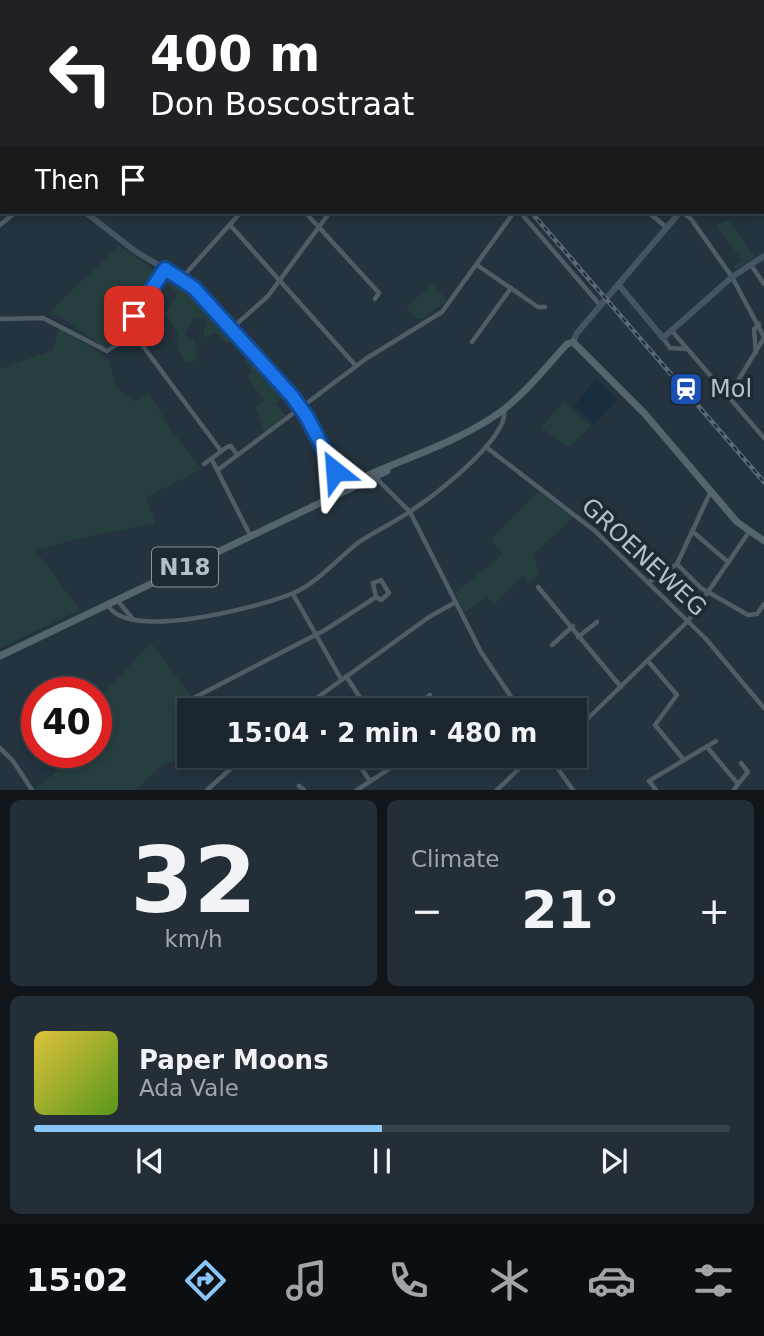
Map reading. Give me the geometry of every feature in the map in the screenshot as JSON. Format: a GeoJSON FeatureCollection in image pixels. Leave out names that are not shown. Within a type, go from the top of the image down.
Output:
{"type":"FeatureCollection","features":[{"type":"Feature","properties":{"kind":"main road","name":"N18"},"geometry":{"type":"LineString","coordinates":[[344,489],[355,481],[398,463],[500,412],[567,344],[573,342]]}},
{"type":"Feature","properties":{"kind":"main road"},"geometry":{"type":"LineString","coordinates":[[573,342],[637,406],[749,532],[764,541]]}},
{"type":"Feature","properties":{"kind":"main road","name":"N18"},"geometry":{"type":"LineString","coordinates":[[0,656],[344,489],[375,477],[398,463]]}},
{"type":"Feature","properties":{"kind":"street"},"geometry":{"type":"LineString","coordinates":[[0,0],[23,0]]}},
{"type":"Feature","properties":{"kind":"street"},"geometry":{"type":"LineString","coordinates":[[88,214],[135,251],[194,288],[302,409],[344,489]]}},
{"type":"Feature","properties":{"kind":"street"},"geometry":{"type":"LineString","coordinates":[[181,279],[239,214]]}},
{"type":"Feature","properties":{"kind":"street"},"geometry":{"type":"LineString","coordinates":[[307,214],[379,293],[375,299]]}},
{"type":"Feature","properties":{"kind":"street"},"geometry":{"type":"LineString","coordinates":[[231,329],[261,303],[328,214]]}},
{"type":"Feature","properties":{"kind":"street"},"geometry":{"type":"LineString","coordinates":[[219,469],[356,366],[442,312],[513,214]]}},
{"type":"Feature","properties":{"kind":"street"},"geometry":{"type":"LineString","coordinates":[[522,214],[600,305]]}},
{"type":"Feature","properties":{"kind":"street"},"geometry":{"type":"LineString","coordinates":[[650,214],[666,227]]}},
{"type":"Feature","properties":{"kind":"street","name":"N18"},"geometry":{"type":"LineString","coordinates":[[573,342],[600,305],[679,214]]}},
{"type":"Feature","properties":{"kind":"street"},"geometry":{"type":"LineString","coordinates":[[684,214],[691,219],[732,277],[764,338],[728,397]]}},
{"type":"Feature","properties":{"kind":"street"},"geometry":{"type":"LineString","coordinates":[[230,226],[356,366]]}},
{"type":"Feature","properties":{"kind":"street"},"geometry":{"type":"LineString","coordinates":[[663,338],[732,277],[764,256]]}},
{"type":"Feature","properties":{"kind":"street"},"geometry":{"type":"LineString","coordinates":[[750,264],[764,284]]}},
{"type":"Feature","properties":{"kind":"street"},"geometry":{"type":"LineString","coordinates":[[477,265],[538,307],[545,307]]}},
{"type":"Feature","properties":{"kind":"street"},"geometry":{"type":"LineString","coordinates":[[0,320],[43,318],[107,351],[116,345],[165,269]]}},
{"type":"Feature","properties":{"kind":"street"},"geometry":{"type":"LineString","coordinates":[[618,284],[670,348],[686,348]]}},
{"type":"Feature","properties":{"kind":"street"},"geometry":{"type":"LineString","coordinates":[[472,342],[511,288]]}},
{"type":"Feature","properties":{"kind":"street"},"geometry":{"type":"LineString","coordinates":[[756,354],[754,329],[758,324]]}},
{"type":"Feature","properties":{"kind":"street"},"geometry":{"type":"LineString","coordinates":[[128,326],[221,451]]}},
{"type":"Feature","properties":{"kind":"street"},"geometry":{"type":"LineString","coordinates":[[672,331],[764,438]]}},
{"type":"Feature","properties":{"kind":"street"},"geometry":{"type":"LineString","coordinates":[[107,604],[117,615],[157,622],[209,615],[293,594],[361,541],[410,512],[486,447],[498,432],[500,412]]}},
{"type":"Feature","properties":{"kind":"street"},"geometry":{"type":"LineString","coordinates":[[204,464],[231,446],[237,455]]}},
{"type":"Feature","properties":{"kind":"street","name":"GROENEWEG"},"geometry":{"type":"LineString","coordinates":[[486,447],[587,524],[649,582],[688,621],[764,708]]}},
{"type":"Feature","properties":{"kind":"street"},"geometry":{"type":"LineString","coordinates":[[212,460],[219,469],[250,535]]}},
{"type":"Feature","properties":{"kind":"street"},"geometry":{"type":"LineString","coordinates":[[375,477],[410,512],[481,652],[512,698]]}},
{"type":"Feature","properties":{"kind":"street"},"geometry":{"type":"LineString","coordinates":[[649,582],[677,564],[711,491]]}},
{"type":"Feature","properties":{"kind":"street"},"geometry":{"type":"LineString","coordinates":[[695,525],[705,540]]}},
{"type":"Feature","properties":{"kind":"street"},"geometry":{"type":"LineString","coordinates":[[692,531],[729,560]]}},
{"type":"Feature","properties":{"kind":"street"},"geometry":{"type":"LineString","coordinates":[[587,720],[688,621],[749,532]]}},
{"type":"Feature","properties":{"kind":"street"},"geometry":{"type":"LineString","coordinates":[[677,564],[694,583],[751,616],[764,604]]}},
{"type":"Feature","properties":{"kind":"street"},"geometry":{"type":"LineString","coordinates":[[381,580],[389,593],[381,600],[376,597],[373,583],[381,580]]}},
{"type":"Feature","properties":{"kind":"street"},"geometry":{"type":"LineString","coordinates":[[538,587],[621,687]]}},
{"type":"Feature","properties":{"kind":"street"},"geometry":{"type":"LineString","coordinates":[[293,594],[316,635],[359,698]]}},
{"type":"Feature","properties":{"kind":"street"},"geometry":{"type":"LineString","coordinates":[[194,698],[316,635],[376,597]]}},
{"type":"Feature","properties":{"kind":"street"},"geometry":{"type":"LineString","coordinates":[[117,600],[132,619]]}},
{"type":"Feature","properties":{"kind":"street"},"geometry":{"type":"LineString","coordinates":[[316,698],[438,611],[456,602]]}},
{"type":"Feature","properties":{"kind":"street"},"geometry":{"type":"LineString","coordinates":[[578,638],[597,622]]}},
{"type":"Feature","properties":{"kind":"street"},"geometry":{"type":"LineString","coordinates":[[552,645],[573,626]]}},
{"type":"Feature","properties":{"kind":"street"},"geometry":{"type":"LineString","coordinates":[[648,661],[677,695]]}},
{"type":"Feature","properties":{"kind":"street"},"geometry":{"type":"LineString","coordinates":[[682,690],[655,725],[684,760]]}},
{"type":"Feature","properties":{"kind":"street"},"geometry":{"type":"LineString","coordinates":[[427,698],[430,695]]}},
{"type":"Feature","properties":{"kind":"street"},"geometry":{"type":"LineString","coordinates":[[656,790],[649,781],[716,741]]}},
{"type":"Feature","properties":{"kind":"street"},"geometry":{"type":"LineString","coordinates":[[707,747],[738,784]]}},
{"type":"Feature","properties":{"kind":"street"},"geometry":{"type":"LineString","coordinates":[[0,748],[8,755],[32,790]]}},
{"type":"Feature","properties":{"kind":"street"},"geometry":{"type":"LineString","coordinates":[[0,760],[8,755]]}},
{"type":"Feature","properties":{"kind":"street"},"geometry":{"type":"LineString","coordinates":[[734,790],[748,772],[741,763]]}},
{"type":"Feature","properties":{"kind":"street"},"geometry":{"type":"LineString","coordinates":[[207,790],[232,768]]}},
{"type":"Feature","properties":{"kind":"street"},"geometry":{"type":"LineString","coordinates":[[362,768],[370,780]]}},
{"type":"Feature","properties":{"kind":"street"},"geometry":{"type":"LineString","coordinates":[[358,790],[390,768]]}},
{"type":"Feature","properties":{"kind":"street"},"geometry":{"type":"LineString","coordinates":[[497,790],[520,768]]}},
{"type":"Feature","properties":{"kind":"street"},"geometry":{"type":"LineString","coordinates":[[557,768],[573,790]]}},
{"type":"Feature","properties":{"kind":"street"},"geometry":{"type":"LineString","coordinates":[[299,786],[304,790]]}},
{"type":"Feature","properties":{"kind":"green space"},"geometry":{"type":"Polygon","coordinates":[[[728,220],[755,257],[736,269],[733,267],[742,260],[716,225],[728,220]]]}},
{"type":"Feature","properties":{"kind":"green space"},"geometry":{"type":"Polygon","coordinates":[[[119,246],[159,273],[114,343],[105,348],[62,318],[48,313],[119,246]]]}},
{"type":"Feature","properties":{"kind":"green space"},"geometry":{"type":"Polygon","coordinates":[[[165,276],[190,292],[233,338],[227,343],[216,332],[204,338],[204,329],[209,323],[205,318],[193,318],[185,335],[195,341],[197,360],[188,363],[184,360],[178,349],[178,332],[164,314],[178,294],[166,284],[158,296],[154,294],[165,276]]]}},
{"type":"Feature","properties":{"kind":"green space"},"geometry":{"type":"Polygon","coordinates":[[[432,284],[447,300],[422,319],[416,319],[406,308],[432,284]]]}},
{"type":"Feature","properties":{"kind":"green space"},"geometry":{"type":"Polygon","coordinates":[[[59,327],[108,359],[117,388],[135,402],[149,393],[171,430],[202,469],[146,497],[155,523],[72,540],[36,551],[80,610],[0,648],[0,369],[53,350],[59,327]]]}},
{"type":"Feature","properties":{"kind":"green space"},"geometry":{"type":"Polygon","coordinates":[[[250,357],[285,396],[276,404],[286,416],[265,432],[255,407],[264,400],[246,376],[252,372],[244,362],[250,357]]]}},
{"type":"Feature","properties":{"kind":"green space"},"geometry":{"type":"Polygon","coordinates":[[[564,402],[591,426],[568,448],[541,427],[564,402]]]}},
{"type":"Feature","properties":{"kind":"green space"},"geometry":{"type":"Polygon","coordinates":[[[538,491],[574,517],[534,553],[539,576],[528,581],[523,576],[494,605],[486,596],[465,613],[455,593],[503,554],[491,540],[538,491]]]}},
{"type":"Feature","properties":{"kind":"green space"},"geometry":{"type":"Polygon","coordinates":[[[151,643],[191,696],[177,698],[177,759],[160,767],[136,790],[35,790],[60,768],[112,768],[112,684],[151,643]]]}},
{"type":"Feature","properties":{"kind":"water"},"geometry":{"type":"Polygon","coordinates":[[[596,379],[617,400],[594,424],[574,406],[596,379]]]}},
{"type":"Feature","properties":{"kind":"railway"},"geometry":{"type":"LineString","coordinates":[[533,214],[764,482]]}},
{"type":"Feature","properties":{"kind":"place","name":"Mol"},"geometry":{"type":"Point","coordinates":[686,389]}},
{"type":"Feature","properties":{"kind":"route"},"geometry":{"type":"LineString","coordinates":[[134,316],[165,269],[190,284],[302,409],[335,471]]}}]}
